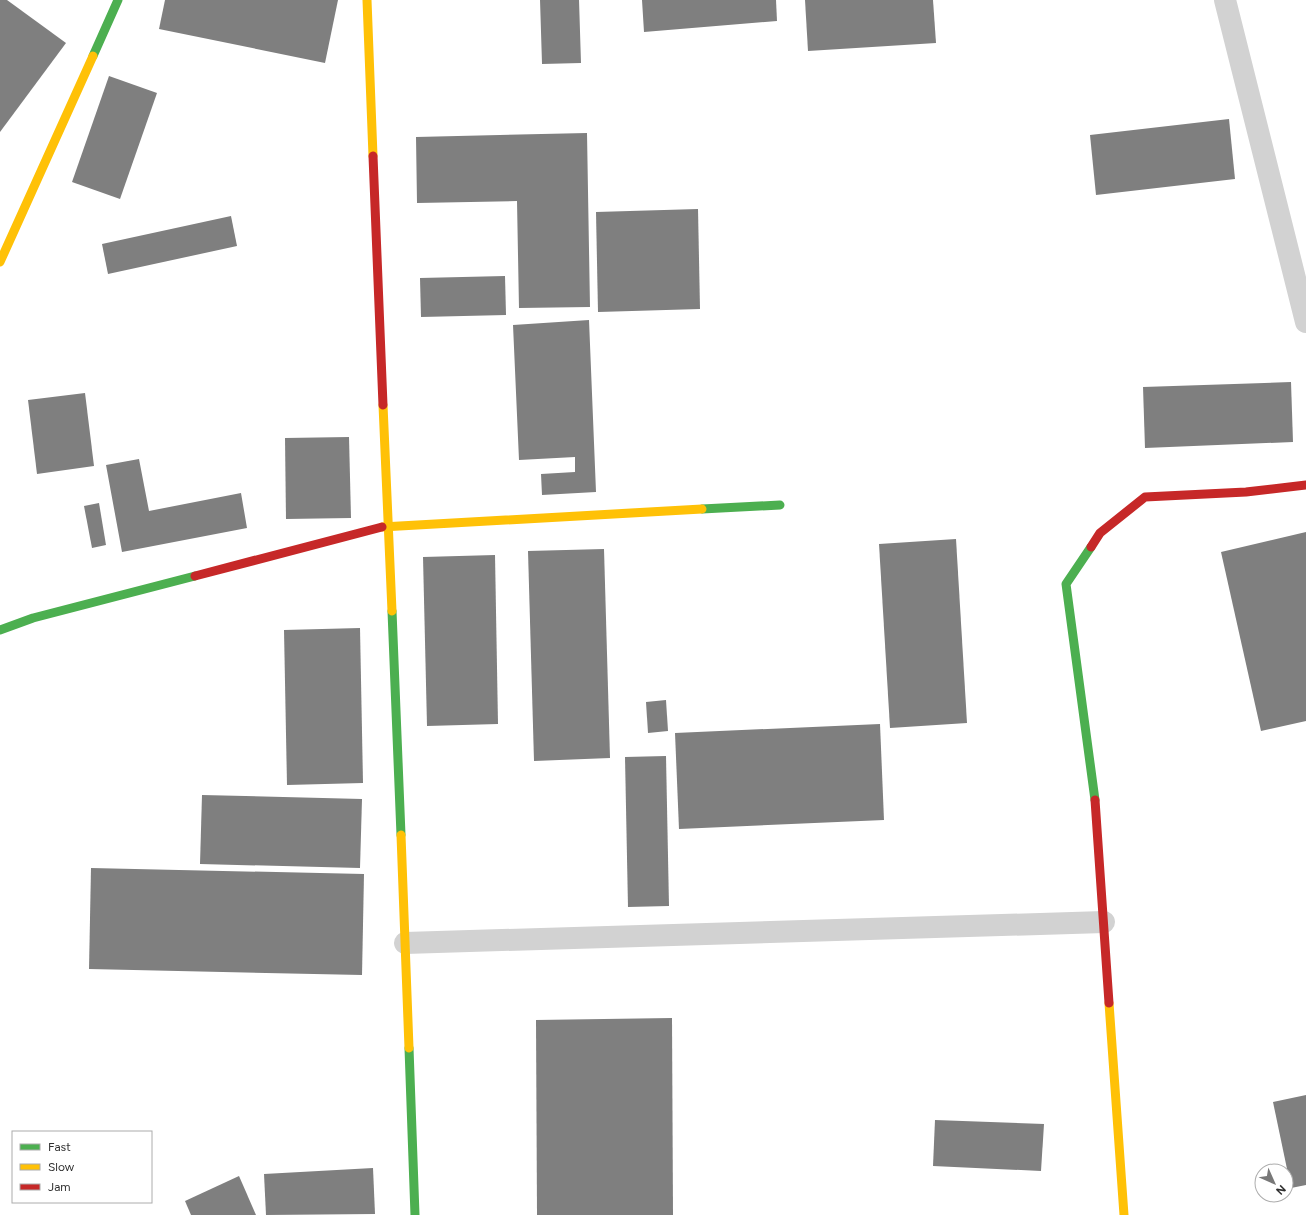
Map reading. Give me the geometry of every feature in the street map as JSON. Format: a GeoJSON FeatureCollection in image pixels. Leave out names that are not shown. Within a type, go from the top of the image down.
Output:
{"type":"FeatureCollection","features":[{"type":"Feature","properties":{"kind":"street"},"geometry":{"type":"LineString","coordinates":[[0,262],[118,0]]}},
{"type":"Feature","properties":{"kind":"street"},"geometry":{"type":"LineString","coordinates":[[367,0],[406,943],[415,1215]]}},
{"type":"Feature","properties":{"kind":"street"},"geometry":{"type":"LineString","coordinates":[[1225,0],[1302,292],[1306,322]]}},
{"type":"Feature","properties":{"kind":"street"},"geometry":{"type":"LineString","coordinates":[[1124,1215],[1095,796],[1066,584],[1100,533],[1145,497],[1246,492],[1306,484]]}},
{"type":"Feature","properties":{"kind":"street"},"geometry":{"type":"LineString","coordinates":[[0,630],[33,618],[388,526],[780,505]]}},
{"type":"Feature","properties":{"kind":"street"},"geometry":{"type":"LineString","coordinates":[[406,943],[1104,922]]}},
{"type":"Feature","properties":{"kind":"building"},"geometry":{"type":"Polygon","coordinates":[[[0,0],[7,0],[66,43],[0,132],[0,0]]]}},
{"type":"Feature","properties":{"kind":"building"},"geometry":{"type":"Polygon","coordinates":[[[165,0],[338,0],[325,63],[159,29],[165,0]]]}},
{"type":"Feature","properties":{"kind":"building"},"geometry":{"type":"Polygon","coordinates":[[[540,0],[579,0],[581,63],[542,64],[540,0]]]}},
{"type":"Feature","properties":{"kind":"building"},"geometry":{"type":"Polygon","coordinates":[[[642,0],[776,0],[777,21],[644,32],[642,0]]]}},
{"type":"Feature","properties":{"kind":"building"},"geometry":{"type":"Polygon","coordinates":[[[805,0],[933,0],[936,43],[808,51],[805,0]]]}},
{"type":"Feature","properties":{"kind":"building"},"geometry":{"type":"Polygon","coordinates":[[[109,76],[157,93],[120,199],[72,182],[109,76]]]}},
{"type":"Feature","properties":{"kind":"building"},"geometry":{"type":"Polygon","coordinates":[[[1229,119],[1235,179],[1096,195],[1090,135],[1229,119]]]}},
{"type":"Feature","properties":{"kind":"building"},"geometry":{"type":"Polygon","coordinates":[[[587,133],[590,307],[519,308],[517,201],[417,203],[416,137],[587,133]]]}},
{"type":"Feature","properties":{"kind":"building"},"geometry":{"type":"Polygon","coordinates":[[[698,209],[700,309],[598,312],[596,212],[698,209]]]}},
{"type":"Feature","properties":{"kind":"building"},"geometry":{"type":"Polygon","coordinates":[[[231,216],[237,246],[108,274],[102,244],[231,216]]]}},
{"type":"Feature","properties":{"kind":"building"},"geometry":{"type":"Polygon","coordinates":[[[505,276],[506,315],[421,317],[420,278],[505,276]]]}},
{"type":"Feature","properties":{"kind":"building"},"geometry":{"type":"Polygon","coordinates":[[[589,320],[596,492],[542,495],[541,474],[575,472],[575,457],[519,460],[513,325],[589,320]]]}},
{"type":"Feature","properties":{"kind":"building"},"geometry":{"type":"Polygon","coordinates":[[[1291,382],[1293,442],[1145,448],[1143,387],[1291,382]]]}},
{"type":"Feature","properties":{"kind":"building"},"geometry":{"type":"Polygon","coordinates":[[[85,393],[94,466],[37,474],[28,400],[85,393]]]}},
{"type":"Feature","properties":{"kind":"building"},"geometry":{"type":"Polygon","coordinates":[[[349,437],[351,518],[286,519],[285,438],[349,437]]]}},
{"type":"Feature","properties":{"kind":"building"},"geometry":{"type":"Polygon","coordinates":[[[139,459],[149,511],[241,493],[247,528],[122,552],[106,465],[139,459]]]}},
{"type":"Feature","properties":{"kind":"building"},"geometry":{"type":"Polygon","coordinates":[[[99,503],[106,545],[92,548],[84,506],[99,503]]]}},
{"type":"Feature","properties":{"kind":"building"},"geometry":{"type":"Polygon","coordinates":[[[1306,532],[1306,721],[1261,731],[1221,552],[1306,532]]]}},
{"type":"Feature","properties":{"kind":"building"},"geometry":{"type":"Polygon","coordinates":[[[956,539],[967,723],[890,728],[879,544],[956,539]]]}},
{"type":"Feature","properties":{"kind":"building"},"geometry":{"type":"Polygon","coordinates":[[[604,549],[610,758],[534,761],[528,551],[604,549]]]}},
{"type":"Feature","properties":{"kind":"building"},"geometry":{"type":"Polygon","coordinates":[[[495,555],[498,724],[427,726],[423,557],[495,555]]]}},
{"type":"Feature","properties":{"kind":"building"},"geometry":{"type":"Polygon","coordinates":[[[360,628],[363,783],[287,785],[284,630],[360,628]]]}},
{"type":"Feature","properties":{"kind":"building"},"geometry":{"type":"Polygon","coordinates":[[[666,700],[668,731],[648,733],[646,702],[666,700]]]}},
{"type":"Feature","properties":{"kind":"building"},"geometry":{"type":"Polygon","coordinates":[[[880,724],[884,820],[679,829],[675,733],[880,724]]]}},
{"type":"Feature","properties":{"kind":"building"},"geometry":{"type":"Polygon","coordinates":[[[666,756],[669,906],[628,907],[625,757],[666,756]]]}},
{"type":"Feature","properties":{"kind":"building"},"geometry":{"type":"Polygon","coordinates":[[[202,795],[362,799],[360,868],[200,864],[202,795]]]}},
{"type":"Feature","properties":{"kind":"building"},"geometry":{"type":"Polygon","coordinates":[[[91,868],[364,874],[362,975],[89,969],[91,868]]]}},
{"type":"Feature","properties":{"kind":"building"},"geometry":{"type":"Polygon","coordinates":[[[672,1018],[673,1215],[537,1215],[536,1020],[672,1018]]]}},
{"type":"Feature","properties":{"kind":"building"},"geometry":{"type":"Polygon","coordinates":[[[1306,1095],[1306,1185],[1294,1187],[1294,1163],[1286,1163],[1273,1102],[1306,1095]]]}},
{"type":"Feature","properties":{"kind":"building"},"geometry":{"type":"Polygon","coordinates":[[[935,1120],[1044,1124],[1041,1171],[933,1166],[935,1120]]]}},
{"type":"Feature","properties":{"kind":"building"},"geometry":{"type":"Polygon","coordinates":[[[373,1168],[375,1214],[266,1215],[264,1174],[373,1168]]]}},
{"type":"Feature","properties":{"kind":"building"},"geometry":{"type":"Polygon","coordinates":[[[239,1176],[256,1215],[191,1215],[185,1201],[239,1176]]]}},
{"type":"Feature","properties":{"kind":"traffic: fast"},"geometry":{"type":"LineString","coordinates":[[93,56],[118,0]]}},
{"type":"Feature","properties":{"kind":"traffic: fast"},"geometry":{"type":"LineString","coordinates":[[702,509],[780,505]]}},
{"type":"Feature","properties":{"kind":"traffic: fast"},"geometry":{"type":"LineString","coordinates":[[1091,547],[1066,584],[1095,800]]}},
{"type":"Feature","properties":{"kind":"traffic: fast"},"geometry":{"type":"LineString","coordinates":[[0,630],[33,618],[195,576]]}},
{"type":"Feature","properties":{"kind":"traffic: fast"},"geometry":{"type":"LineString","coordinates":[[392,611],[401,835]]}},
{"type":"Feature","properties":{"kind":"traffic: fast"},"geometry":{"type":"LineString","coordinates":[[409,1048],[415,1215]]}},
{"type":"Feature","properties":{"kind":"traffic: slow"},"geometry":{"type":"LineString","coordinates":[[367,0],[373,156]]}},
{"type":"Feature","properties":{"kind":"traffic: slow"},"geometry":{"type":"LineString","coordinates":[[0,262],[93,56]]}},
{"type":"Feature","properties":{"kind":"traffic: slow"},"geometry":{"type":"LineString","coordinates":[[383,405],[392,611]]}},
{"type":"Feature","properties":{"kind":"traffic: slow"},"geometry":{"type":"LineString","coordinates":[[382,527],[702,509]]}},
{"type":"Feature","properties":{"kind":"traffic: slow"},"geometry":{"type":"LineString","coordinates":[[401,835],[409,1048]]}},
{"type":"Feature","properties":{"kind":"traffic: slow"},"geometry":{"type":"LineString","coordinates":[[1109,1003],[1124,1215]]}},
{"type":"Feature","properties":{"kind":"traffic: jam"},"geometry":{"type":"LineString","coordinates":[[373,156],[383,405]]}},
{"type":"Feature","properties":{"kind":"traffic: jam"},"geometry":{"type":"LineString","coordinates":[[1091,547],[1100,533],[1145,497],[1246,492],[1306,485]]}},
{"type":"Feature","properties":{"kind":"traffic: jam"},"geometry":{"type":"LineString","coordinates":[[195,576],[382,527]]}},
{"type":"Feature","properties":{"kind":"traffic: jam"},"geometry":{"type":"LineString","coordinates":[[1095,800],[1109,1003]]}}]}
